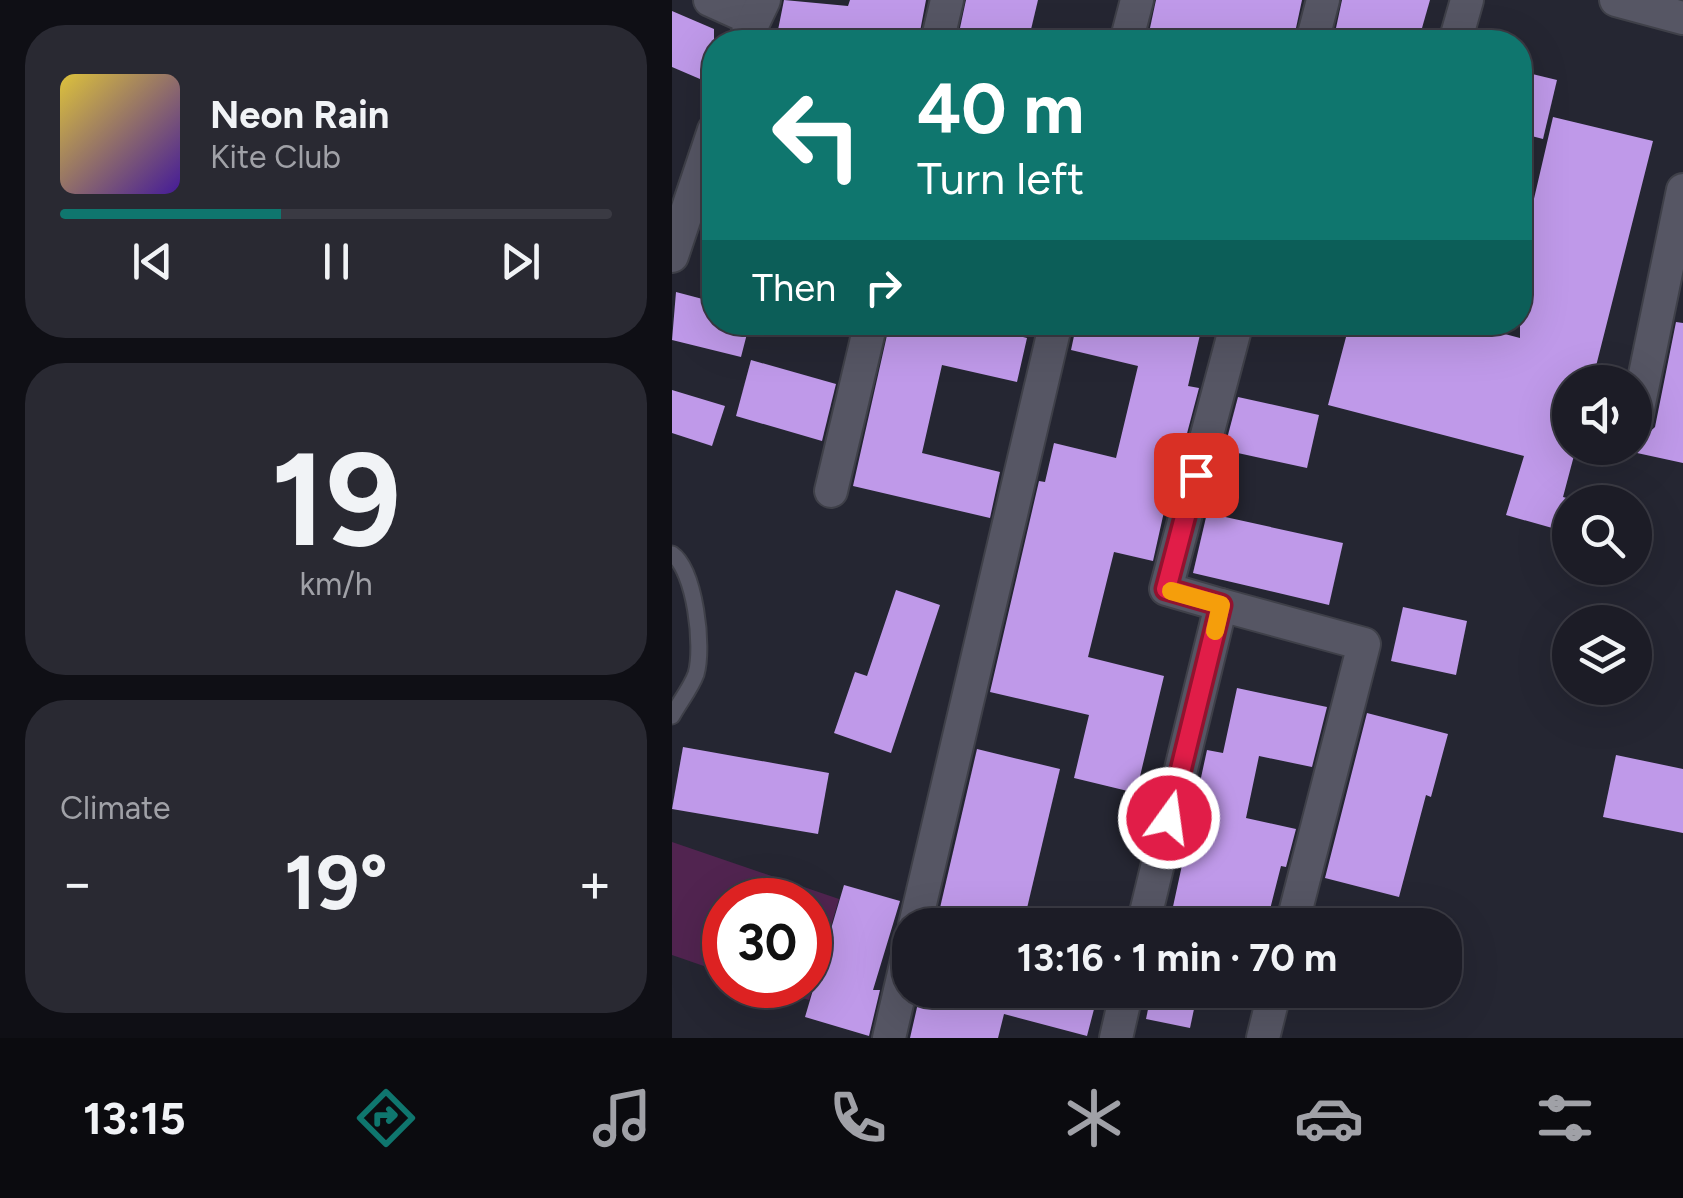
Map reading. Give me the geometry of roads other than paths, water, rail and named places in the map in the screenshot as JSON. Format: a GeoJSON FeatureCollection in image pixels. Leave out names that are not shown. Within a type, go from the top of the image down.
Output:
{"type":"FeatureCollection","features":[{"type":"Feature","properties":{"kind":"street"},"geometry":{"type":"LineString","coordinates":[[710,0],[753,20]]}},
{"type":"Feature","properties":{"kind":"street"},"geometry":{"type":"LineString","coordinates":[[940,30],[947,0]]}},
{"type":"Feature","properties":{"kind":"street"},"geometry":{"type":"LineString","coordinates":[[1129,30],[1137,0]]}},
{"type":"Feature","properties":{"kind":"street"},"geometry":{"type":"LineString","coordinates":[[1315,30],[1323,0]]}},
{"type":"Feature","properties":{"kind":"street"},"geometry":{"type":"LineString","coordinates":[[1458,30],[1467,0]]}},
{"type":"Feature","properties":{"kind":"street"},"geometry":{"type":"LineString","coordinates":[[1616,0],[1682,18]]}},
{"type":"Feature","properties":{"kind":"street"},"geometry":{"type":"LineString","coordinates":[[672,256],[702,166]]}},
{"type":"Feature","properties":{"kind":"street"},"geometry":{"type":"LineString","coordinates":[[1647,365],[1682,190]]}},
{"type":"Feature","properties":{"kind":"street"},"geometry":{"type":"LineString","coordinates":[[831,491],[868,335]]}},
{"type":"Feature","properties":{"kind":"street"},"geometry":{"type":"LineString","coordinates":[[918,908],[1053,335]]}},
{"type":"Feature","properties":{"kind":"street"},"geometry":{"type":"LineString","coordinates":[[1234,335],[1166,589],[1364,644],[1296,908]]}},
{"type":"Feature","properties":{"kind":"street"},"geometry":{"type":"LineString","coordinates":[[1147,908],[1221,605]]}},
{"type":"Feature","properties":{"kind":"street"},"geometry":{"type":"LineString","coordinates":[[889,1038],[896,1008]]}},
{"type":"Feature","properties":{"kind":"street"},"geometry":{"type":"LineString","coordinates":[[1116,1038],[1124,1008]]}},
{"type":"Feature","properties":{"kind":"street"},"geometry":{"type":"LineString","coordinates":[[1263,1038],[1271,1008]]}},
{"type":"Feature","properties":{"kind":"lane"},"geometry":{"type":"LineString","coordinates":[[672,554],[683,562],[698,618],[696,673],[672,716]]}}]}
